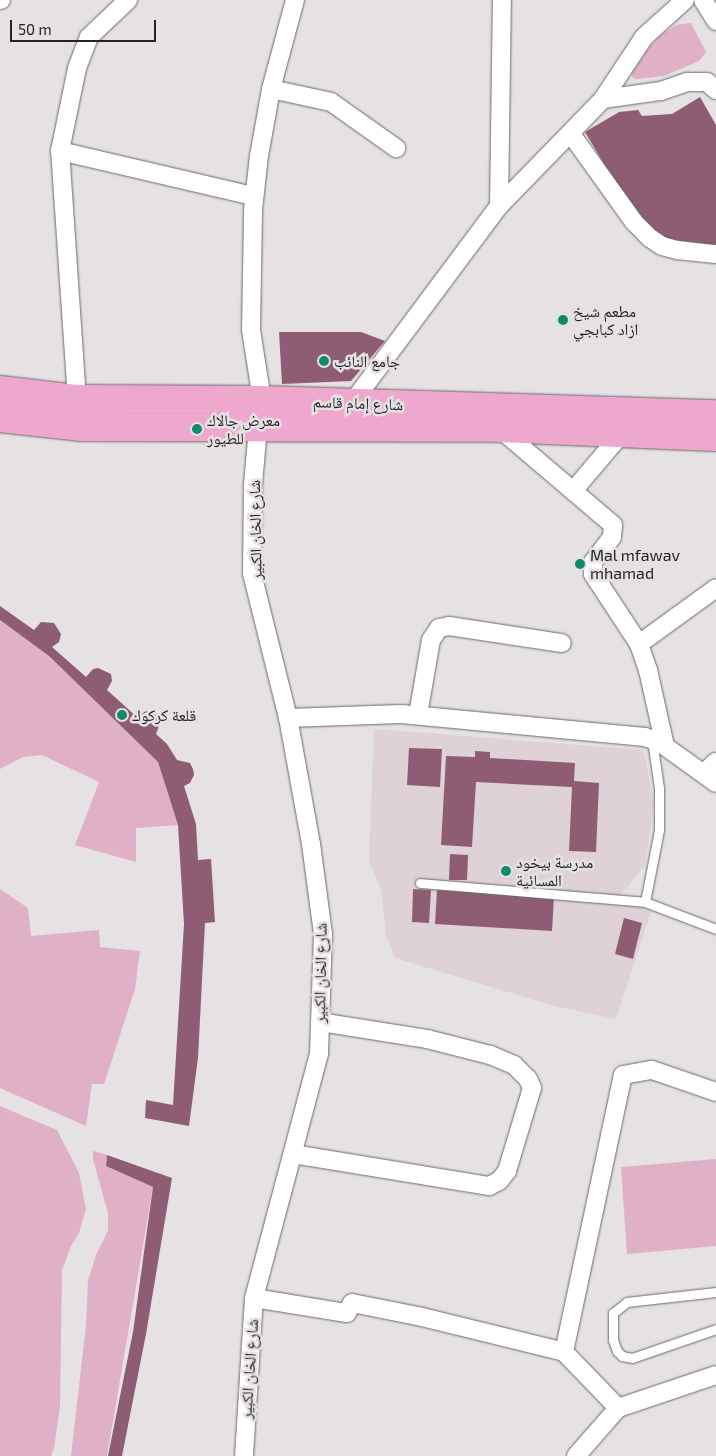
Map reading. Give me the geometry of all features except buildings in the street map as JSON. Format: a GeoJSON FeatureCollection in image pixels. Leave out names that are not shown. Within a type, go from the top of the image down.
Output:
{"type":"FeatureCollection","features":[{"type":"Feature","properties":{"kind":"main road","name":"شارع إمام قاسم"},"geometry":{"type":"LineString","coordinates":[[0,390],[77,399],[352,402],[716,414]]}},
{"type":"Feature","properties":{"kind":"main road","name":"شارع إمام قاسم"},"geometry":{"type":"LineString","coordinates":[[0,418],[81,427],[499,428],[716,437]]}},
{"type":"Feature","properties":{"kind":"street"},"geometry":{"type":"LineString","coordinates":[[77,399],[60,151],[77,68],[89,37],[128,0]]}},
{"type":"Feature","properties":{"kind":"street"},"geometry":{"type":"LineString","coordinates":[[262,400],[251,330],[254,196],[271,89],[295,0]]}},
{"type":"Feature","properties":{"kind":"street"},"geometry":{"type":"LineString","coordinates":[[499,206],[502,0]]}},
{"type":"Feature","properties":{"kind":"street"},"geometry":{"type":"LineString","coordinates":[[352,402],[499,206],[603,99],[644,37],[685,0]]}},
{"type":"Feature","properties":{"kind":"street"},"geometry":{"type":"LineString","coordinates":[[702,0],[716,21]]}},
{"type":"Feature","properties":{"kind":"street"},"geometry":{"type":"LineString","coordinates":[[603,99],[661,91],[687,82],[707,82],[716,90]]}},
{"type":"Feature","properties":{"kind":"street"},"geometry":{"type":"LineString","coordinates":[[271,89],[331,102],[396,148]]}},
{"type":"Feature","properties":{"kind":"street"},"geometry":{"type":"LineString","coordinates":[[571,134],[634,222],[650,238],[662,246],[677,250],[716,254]]}},
{"type":"Feature","properties":{"kind":"street"},"geometry":{"type":"LineString","coordinates":[[60,151],[254,196]]}},
{"type":"Feature","properties":{"kind":"street","name":"شارع الخان الكبير"},"geometry":{"type":"LineString","coordinates":[[244,1456],[254,1298],[319,1054],[323,934],[311,844],[288,718],[252,574],[252,484],[258,428]]}},
{"type":"Feature","properties":{"kind":"street"},"geometry":{"type":"LineString","coordinates":[[499,428],[613,525],[614,534],[593,562],[593,574],[639,644],[648,670],[659,742]]}},
{"type":"Feature","properties":{"kind":"street"},"geometry":{"type":"LineString","coordinates":[[574,491],[622,433]]}},
{"type":"Feature","properties":{"kind":"street"},"geometry":{"type":"LineString","coordinates":[[639,644],[716,588]]}},
{"type":"Feature","properties":{"kind":"street"},"geometry":{"type":"LineString","coordinates":[[418,715],[431,640],[439,628],[449,626],[562,643]]}},
{"type":"Feature","properties":{"kind":"street"},"geometry":{"type":"LineString","coordinates":[[288,718],[384,714],[418,715],[659,742],[712,773]]}},
{"type":"Feature","properties":{"kind":"street"},"geometry":{"type":"LineString","coordinates":[[293,1154],[489,1186],[499,1181],[507,1171],[532,1088],[528,1079],[514,1065],[490,1055],[427,1039],[320,1022]]}},
{"type":"Feature","properties":{"kind":"street"},"geometry":{"type":"LineString","coordinates":[[564,1352],[623,1075],[652,1070],[716,1092]]}},
{"type":"Feature","properties":{"kind":"street"},"geometry":{"type":"LineString","coordinates":[[254,1298],[347,1313],[352,1303],[422,1317],[564,1352],[618,1408]]}},
{"type":"Feature","properties":{"kind":"street"},"geometry":{"type":"LineString","coordinates":[[576,1456],[618,1408],[716,1375]]}},
{"type":"Feature","properties":{"kind":"lane"},"geometry":{"type":"LineString","coordinates":[[645,902],[659,830],[659,742]]}},
{"type":"Feature","properties":{"kind":"lane"},"geometry":{"type":"LineString","coordinates":[[420,883],[645,902],[716,929]]}},
{"type":"Feature","properties":{"kind":"lane"},"geometry":{"type":"LineString","coordinates":[[716,1292],[626,1302],[613,1313],[613,1340],[622,1356],[632,1358],[716,1330]]}},
{"type":"Feature","properties":{"kind":"shaded area"},"geometry":{"type":"Polygon","coordinates":[[[691,23],[706,52],[699,61],[664,76],[636,79],[632,77],[632,73],[647,50],[660,36],[676,25],[691,23]]]}},
{"type":"Feature","properties":{"kind":"shaded area"},"geometry":{"type":"Polygon","coordinates":[[[0,620],[49,656],[158,762],[178,825],[136,828],[136,862],[75,845],[99,782],[42,755],[23,757],[0,769],[0,620]]]}},
{"type":"Feature","properties":{"kind":"shaded area","name":"مدرسة بيخود المسائية"},"geometry":{"type":"Polygon","coordinates":[[[374,729],[644,750],[654,805],[645,865],[620,896],[652,909],[616,1019],[554,1006],[395,958],[386,935],[381,890],[369,860],[374,729]]]}},
{"type":"Feature","properties":{"kind":"shaded area"},"geometry":{"type":"Polygon","coordinates":[[[0,889],[28,908],[31,936],[99,930],[100,947],[140,951],[135,989],[104,1084],[92,1084],[86,1126],[0,1088],[0,889]]]}},
{"type":"Feature","properties":{"kind":"shaded area"},"geometry":{"type":"Polygon","coordinates":[[[0,1106],[57,1130],[79,1173],[86,1209],[79,1233],[71,1246],[62,1270],[60,1407],[54,1448],[51,1456],[0,1456],[0,1106]]]}},
{"type":"Feature","properties":{"kind":"shaded area"},"geometry":{"type":"Polygon","coordinates":[[[93,1151],[107,1155],[106,1166],[153,1187],[107,1456],[71,1456],[86,1325],[88,1281],[96,1255],[108,1230],[108,1213],[93,1159],[93,1151]]]}},
{"type":"Feature","properties":{"kind":"shaded area"},"geometry":{"type":"Polygon","coordinates":[[[716,1159],[716,1246],[627,1254],[621,1167],[716,1159]]]}},
{"type":"Feature","properties":{"kind":"place","name":"مطعم شيخ ازاد كبابجي"},"geometry":{"type":"Point","coordinates":[563,320]}},
{"type":"Feature","properties":{"kind":"place","name":"جامع النائب"},"geometry":{"type":"Point","coordinates":[324,361]}},
{"type":"Feature","properties":{"kind":"place","name":"معرض جالاك للطيور"},"geometry":{"type":"Point","coordinates":[197,429]}},
{"type":"Feature","properties":{"kind":"place","name":"Mal mfawav mhamad"},"geometry":{"type":"Point","coordinates":[580,564]}},
{"type":"Feature","properties":{"kind":"place","name":"قلعة كركوك"},"geometry":{"type":"Point","coordinates":[122,715]}},
{"type":"Feature","properties":{"kind":"place","name":"مدرسة بيخود المسائية"},"geometry":{"type":"Point","coordinates":[506,871]}}]}
